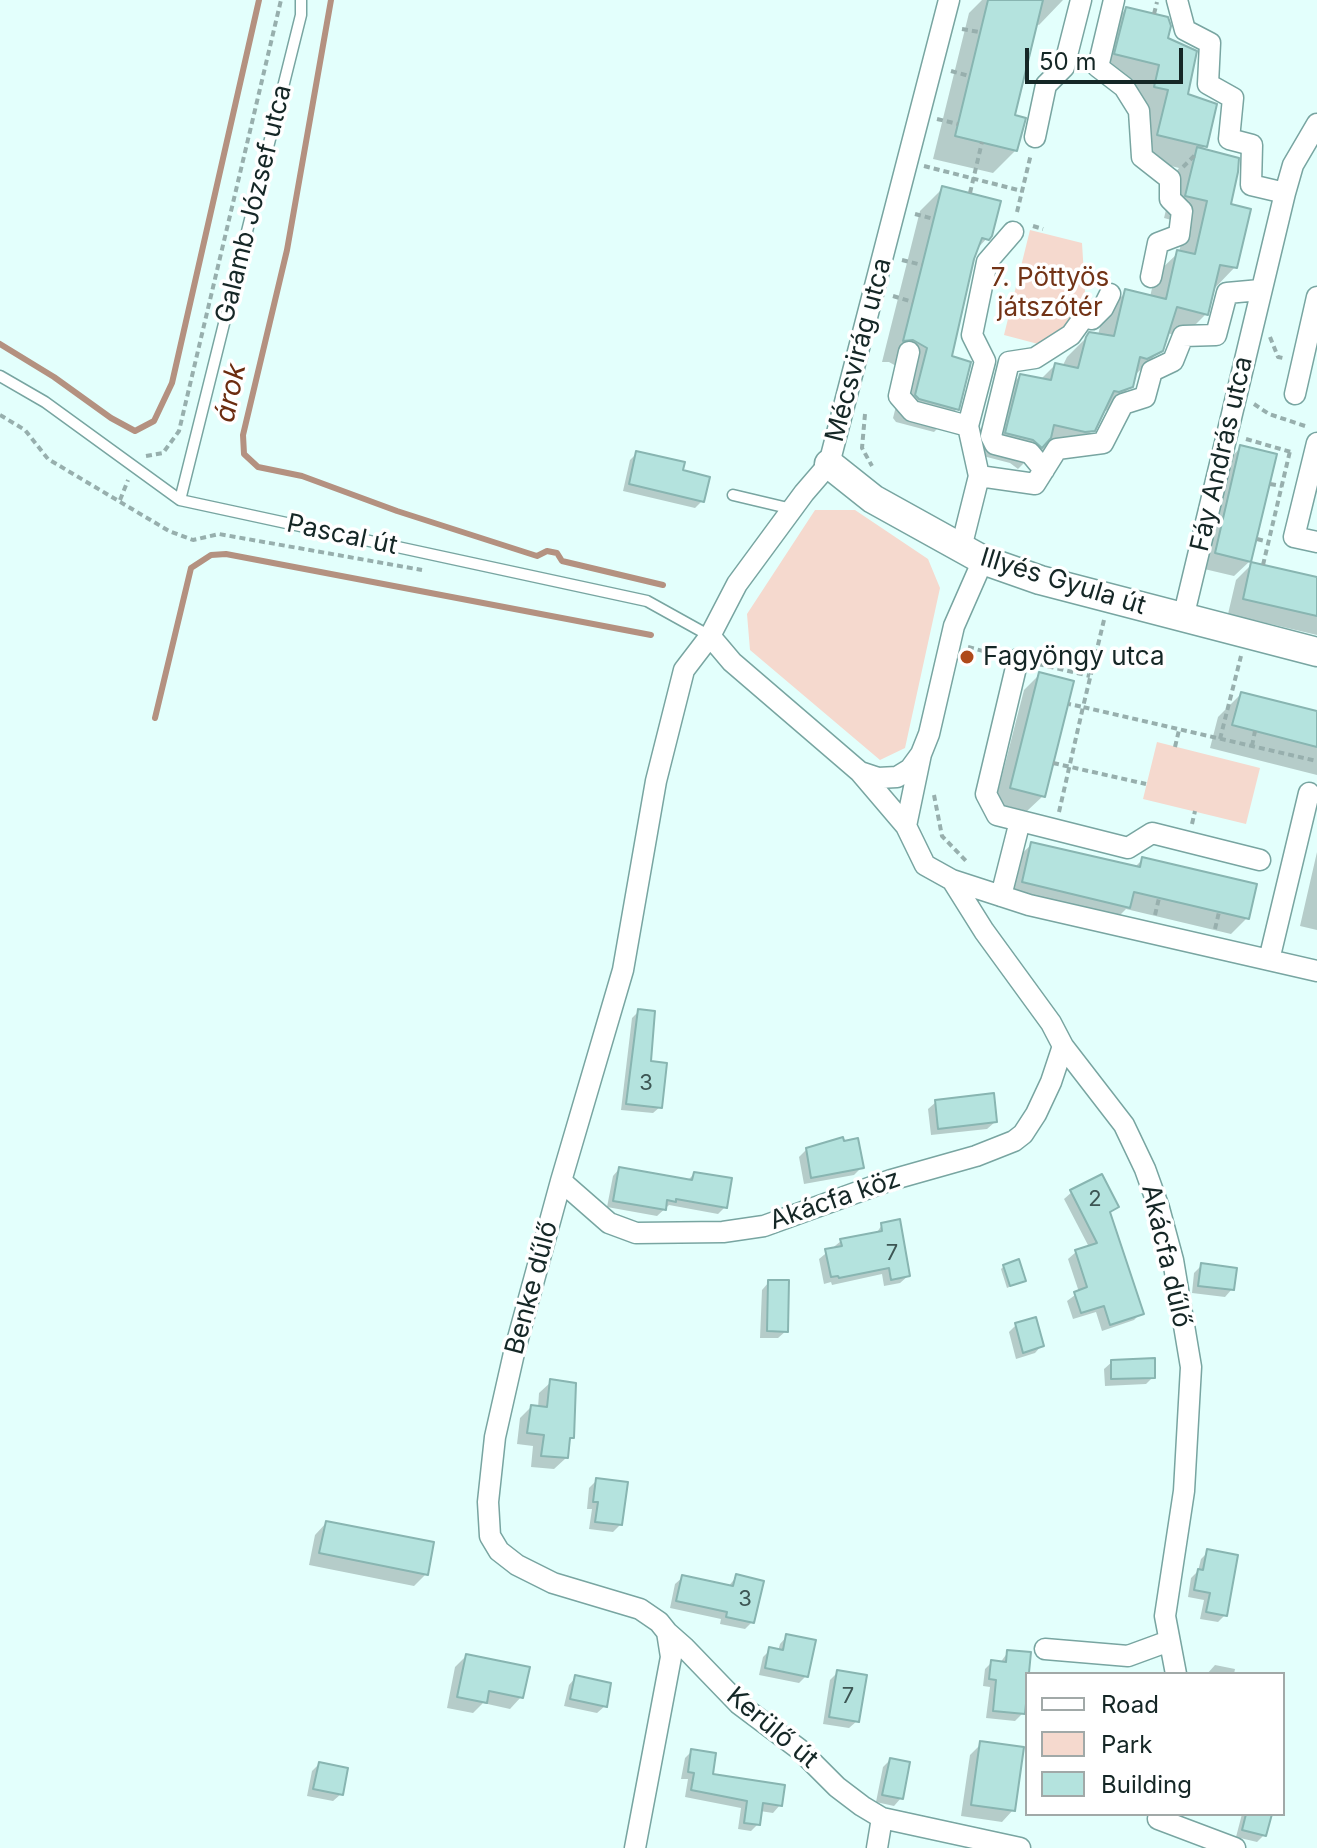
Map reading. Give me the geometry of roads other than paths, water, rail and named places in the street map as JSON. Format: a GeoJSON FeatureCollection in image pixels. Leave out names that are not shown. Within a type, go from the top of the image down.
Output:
{"type":"FeatureCollection","features":[{"type":"Feature","properties":{"kind":"street","name":"Mécsvirág utca"},"geometry":{"type":"LineString","coordinates":[[710,636],[737,584],[829,464],[949,0]]}},
{"type":"Feature","properties":{"kind":"street"},"geometry":{"type":"LineString","coordinates":[[1035,137],[1046,85],[1064,67],[1081,0]]}},
{"type":"Feature","properties":{"kind":"street"},"geometry":{"type":"LineString","coordinates":[[1114,0],[1098,67],[1124,87],[1139,111],[1142,157],[1170,179],[1170,199],[1182,211],[1179,235],[1158,243],[1151,277]]}},
{"type":"Feature","properties":{"kind":"street"},"geometry":{"type":"LineString","coordinates":[[1177,0],[1185,30],[1210,43],[1208,84],[1233,98],[1229,139],[1252,145],[1251,185],[1285,193]]}},
{"type":"Feature","properties":{"kind":"street","name":"Fáy András utca"},"geometry":{"type":"LineString","coordinates":[[1183,618],[1285,193],[1293,165],[1317,124]]}},
{"type":"Feature","properties":{"kind":"street"},"geometry":{"type":"LineString","coordinates":[[906,826],[954,626],[968,587],[979,476],[968,426],[985,361],[972,335],[987,262],[1013,232]]}},
{"type":"Feature","properties":{"kind":"street","name":"Fáy András utca"},"geometry":{"type":"LineString","coordinates":[[979,476],[1035,484],[1057,449],[1103,443],[1123,404],[1145,397],[1152,371],[1173,361],[1183,336],[1216,335],[1227,293],[1260,290]]}},
{"type":"Feature","properties":{"kind":"street"},"geometry":{"type":"LineString","coordinates":[[1044,470],[1030,453],[995,444],[991,436],[1009,362],[1035,358],[1071,335],[1084,317],[1092,319],[1103,308],[1110,294]]}},
{"type":"Feature","properties":{"kind":"street"},"geometry":{"type":"LineString","coordinates":[[1295,394],[1317,297]]}},
{"type":"Feature","properties":{"kind":"street","name":"Mécsvirág utca"},"geometry":{"type":"LineString","coordinates":[[909,352],[899,396],[912,411],[968,426]]}},
{"type":"Feature","properties":{"kind":"street"},"geometry":{"type":"LineString","coordinates":[[1316,436],[1294,537],[1317,542]]}},
{"type":"Feature","properties":{"kind":"street","name":"Illyés Gyula út"},"geometry":{"type":"LineString","coordinates":[[829,464],[873,499],[972,554],[1040,580],[1317,652]]}},
{"type":"Feature","properties":{"kind":"street"},"geometry":{"type":"LineString","coordinates":[[710,636],[732,662],[860,772],[906,826],[925,865],[952,880],[1002,892],[1029,905],[1317,971]]}},
{"type":"Feature","properties":{"kind":"street","name":"Benke dűlő"},"geometry":{"type":"LineString","coordinates":[[667,1632],[659,1622],[640,1609],[553,1583],[517,1565],[499,1551],[490,1536],[488,1502],[495,1437],[514,1353],[623,970],[656,781],[684,670],[710,636]]}},
{"type":"Feature","properties":{"kind":"street"},"geometry":{"type":"LineString","coordinates":[[1018,659],[986,794],[997,815],[1128,848],[1152,833],[1260,860]]}},
{"type":"Feature","properties":{"kind":"street"},"geometry":{"type":"LineString","coordinates":[[860,772],[878,778],[897,777],[910,769],[921,754]]}},
{"type":"Feature","properties":{"kind":"street"},"geometry":{"type":"LineString","coordinates":[[1269,960],[1309,793]]}},
{"type":"Feature","properties":{"kind":"street"},"geometry":{"type":"LineString","coordinates":[[1002,892],[1020,821]]}},
{"type":"Feature","properties":{"kind":"street","name":"Akácfa dűlő"},"geometry":{"type":"LineString","coordinates":[[952,880],[984,931],[1051,1023],[1063,1046],[1124,1125],[1145,1169],[1173,1260],[1191,1367],[1184,1491],[1165,1616],[1176,1672]]}},
{"type":"Feature","properties":{"kind":"street","name":"Akácfa köz"},"geometry":{"type":"LineString","coordinates":[[561,1181],[609,1223],[636,1233],[723,1232],[764,1226],[891,1180],[976,1156],[1014,1141],[1023,1134],[1036,1114],[1063,1046]]}},
{"type":"Feature","properties":{"kind":"street"},"geometry":{"type":"LineString","coordinates":[[635,1848],[671,1657],[667,1632]]}},
{"type":"Feature","properties":{"kind":"street","name":"Kerülő út"},"geometry":{"type":"LineString","coordinates":[[667,1632],[739,1704],[799,1749],[837,1787],[882,1818],[1020,1848]]}},
{"type":"Feature","properties":{"kind":"street"},"geometry":{"type":"LineString","coordinates":[[1045,1649],[1128,1656],[1169,1641]]}},
{"type":"Feature","properties":{"kind":"street"},"geometry":{"type":"LineString","coordinates":[[1159,1816],[1158,1819],[1235,1848]]}},
{"type":"Feature","properties":{"kind":"street"},"geometry":{"type":"LineString","coordinates":[[877,1848],[882,1818]]}},
{"type":"Feature","properties":{"kind":"lane","name":"Galamb József utca"},"geometry":{"type":"LineString","coordinates":[[180,500],[301,15],[301,0]]}},
{"type":"Feature","properties":{"kind":"lane","name":"Pascal út"},"geometry":{"type":"LineString","coordinates":[[0,376],[45,402],[180,500],[647,601],[710,636]]}},
{"type":"Feature","properties":{"kind":"lane"},"geometry":{"type":"LineString","coordinates":[[733,495],[792,509]]}},
{"type":"Feature","properties":{"kind":"waterway","name":"árok"},"geometry":{"type":"LineString","coordinates":[[0,344],[135,431],[154,421],[172,383],[259,0]]}},
{"type":"Feature","properties":{"kind":"waterway","name":"árok"},"geometry":{"type":"LineString","coordinates":[[331,0],[287,250],[243,435],[244,454],[258,467],[302,476],[397,511],[537,556],[547,551],[557,553],[562,561],[663,585]]}},
{"type":"Feature","properties":{"kind":"waterway"},"geometry":{"type":"LineString","coordinates":[[155,718],[191,568],[211,555],[226,554],[651,635]]}},
{"type":"Feature","properties":{"kind":"place","name":"Fagyöngy utca"},"geometry":{"type":"Point","coordinates":[967,657]}},
{"type":"Feature","properties":{"kind":"park label","name":"7. Pöttyös játszótér"},"geometry":{"type":"Point","coordinates":[1050,293]}}]}
